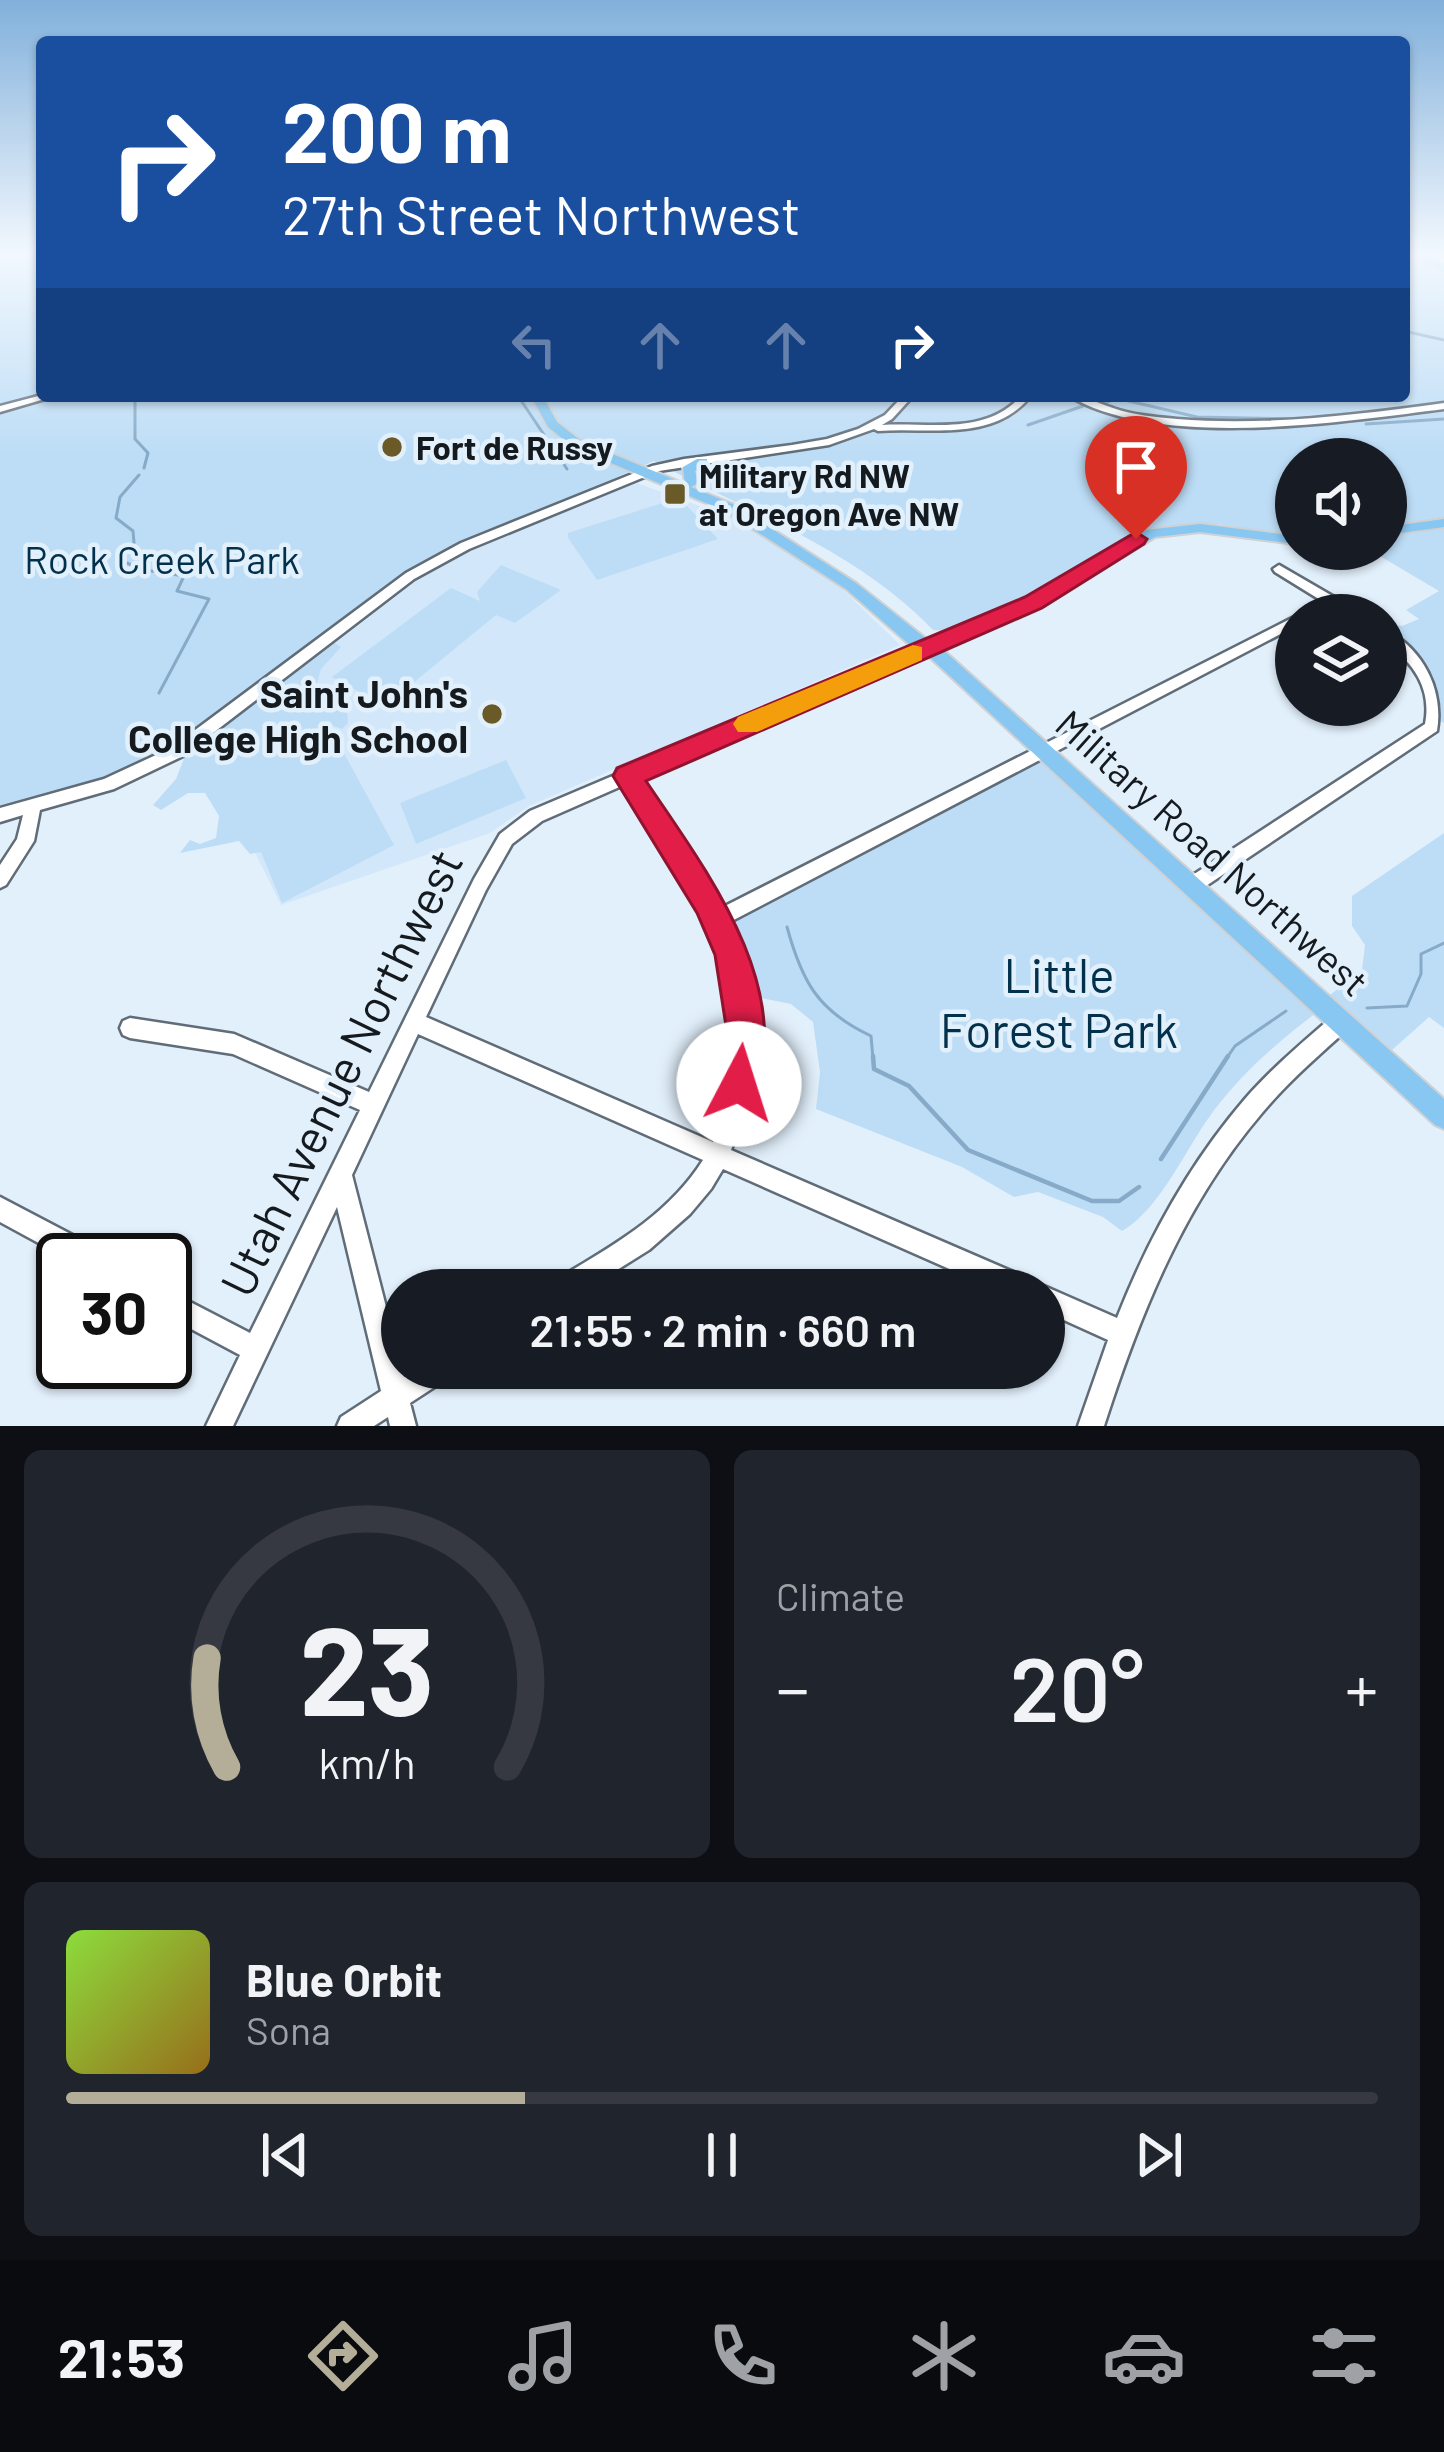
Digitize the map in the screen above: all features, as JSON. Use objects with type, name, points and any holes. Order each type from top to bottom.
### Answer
[{"type":"main road","name":"Military Road Northwest","points":[[540,402],[545,415],[568,438],[692,483],[838,564],[917,628],[929,646]]},
{"type":"main road","name":"Military Road Northwest","points":[[551,402],[572,430],[764,526],[929,646],[1444,1116]]},
{"type":"main road","points":[[692,483],[688,470],[702,462]]},
{"type":"main road","points":[[1407,528],[1444,523]]},
{"type":"main road","points":[[929,646],[1047,596],[1151,532],[1200,528],[1275,537]]},
{"type":"street","points":[[0,409],[36,400]]},
{"type":"street","points":[[860,431],[891,417],[903,402]]},
{"type":"street","points":[[0,815],[108,784],[177,752],[430,564],[648,470],[860,431],[985,424],[1010,413],[1020,402]]},
{"type":"street","points":[[1092,402],[1125,413],[1234,425],[1336,422],[1444,406]]},
{"type":"street","points":[[891,417],[905,425]]},
{"type":"street","points":[[1281,570],[1319,594]]},
{"type":"street","points":[[718,919],[1275,631]]},
{"type":"street","points":[[594,1269],[668,1220],[720,1156],[734,1114],[744,1026],[736,970],[718,919],[627,776],[929,646]]},
{"type":"street","points":[[1191,886],[1425,735],[1435,723],[1438,703],[1421,666],[1407,653]]},
{"type":"street","name":"Utah Avenue Northwest","points":[[219,1426],[497,850],[517,827],[627,776]]},
{"type":"street","points":[[0,880],[17,857],[33,806]]},
{"type":"street","points":[[414,1022],[977,1269]]},
{"type":"street","points":[[1091,1426],[1122,1333],[1162,1242],[1222,1143],[1279,1076],[1341,1022]]},
{"type":"street","points":[[130,1028],[235,1044],[374,1105]]},
{"type":"street","points":[[340,1173],[403,1426]]},
{"type":"street","points":[[0,1209],[44,1233]]},
{"type":"street","points":[[1065,1307],[1122,1333]]},
{"type":"street","points":[[192,1316],[256,1350]]},
{"type":"street","points":[[350,1426],[408,1389]]},
{"type":"shaded area","name":"Saint John's College High School","points":[[637,483],[743,522],[834,581],[900,645],[529,806],[490,833],[281,905],[202,745],[440,563]]},
{"type":"green space","name":"Rock Creek Park","points":[[0,321],[36,321],[36,402],[1410,402],[1410,321],[1444,321],[1444,519],[1407,524],[1407,438],[1275,438],[1275,533],[1219,524],[1147,530],[1043,591],[950,631],[933,630],[903,602],[836,555],[654,461],[456,548],[182,744],[105,781],[0,808]]},
{"type":"green space","points":[[672,500],[687,506],[718,539],[597,580],[568,538],[568,533]]},
{"type":"green space","points":[[1444,525],[1444,723],[1432,716],[1427,680],[1407,659],[1407,624],[1419,619],[1407,609],[1439,591],[1404,570],[1407,530]]},
{"type":"green space","points":[[501,565],[561,590],[515,623],[496,615],[385,706],[332,677],[451,588],[480,601],[477,592]]},
{"type":"green space","points":[[335,643],[341,647],[321,669],[316,687],[347,712],[348,723],[342,729],[328,724],[394,845],[282,903],[261,852],[250,854],[239,841],[180,853],[190,840],[200,844],[216,838],[219,816],[205,793],[188,793],[161,810],[153,805],[176,779],[185,756]]},
{"type":"green space","points":[[506,760],[526,798],[416,844],[400,803]]},
{"type":"green space","name":"Little Forest Park","points":[[1041,762],[1316,1013],[1237,1082],[1161,1193],[1122,1231],[1103,1217],[1038,1192],[1014,1197],[962,1167],[816,1109],[820,1072],[813,1022],[791,1004],[751,996],[733,928],[733,921]]},
{"type":"green space","points":[[1444,833],[1444,1028],[1429,1017],[1392,1050],[1330,995],[1362,970],[1365,945],[1352,926],[1352,896]]},
{"type":"waterway","points":[[1410,332],[1444,340]]},
{"type":"waterway","points":[[135,402],[135,439],[148,453],[144,468]]},
{"type":"waterway","points":[[522,402],[567,469]]},
{"type":"waterway","points":[[1104,404],[1108,402]]},
{"type":"waterway","points":[[1133,402],[1197,417],[1298,419]]},
{"type":"waterway","points":[[1028,425],[1083,406]]},
{"type":"waterway","points":[[1366,424],[1444,419]]},
{"type":"waterway","points":[[139,475],[120,497],[116,518],[133,531],[134,543],[117,559],[139,568]]},
{"type":"waterway","points":[[145,570],[184,576],[177,591],[209,599],[159,693]]},
{"type":"waterway","points":[[787,927],[815,993],[838,1016],[871,1036],[873,1059]]},
{"type":"waterway","points":[[1367,1008],[1407,1006],[1421,974],[1421,954],[1444,943]]},
{"type":"waterway","points":[[1227,1058],[1235,1046],[1286,1011]]},
{"type":"waterway","points":[[873,1056],[874,1069],[909,1086],[968,1150],[1092,1201],[1119,1201],[1139,1187]]},
{"type":"waterway","points":[[1161,1159],[1227,1058]]},
{"type":"slow traffic","points":[[747,724],[913,653]]},
{"type":"place","name":"Fort de Russy","points":[[392,447]]},
{"type":"place","name":"Military Rd NW at Oregon Ave NW","points":[[675,494]]},
{"type":"place","name":"Saint John's College High School","points":[[492,714]]},
{"type":"route","points":[[739,1084],[744,1026],[732,955],[710,904],[627,776],[1034,602],[1136,539]]}]
